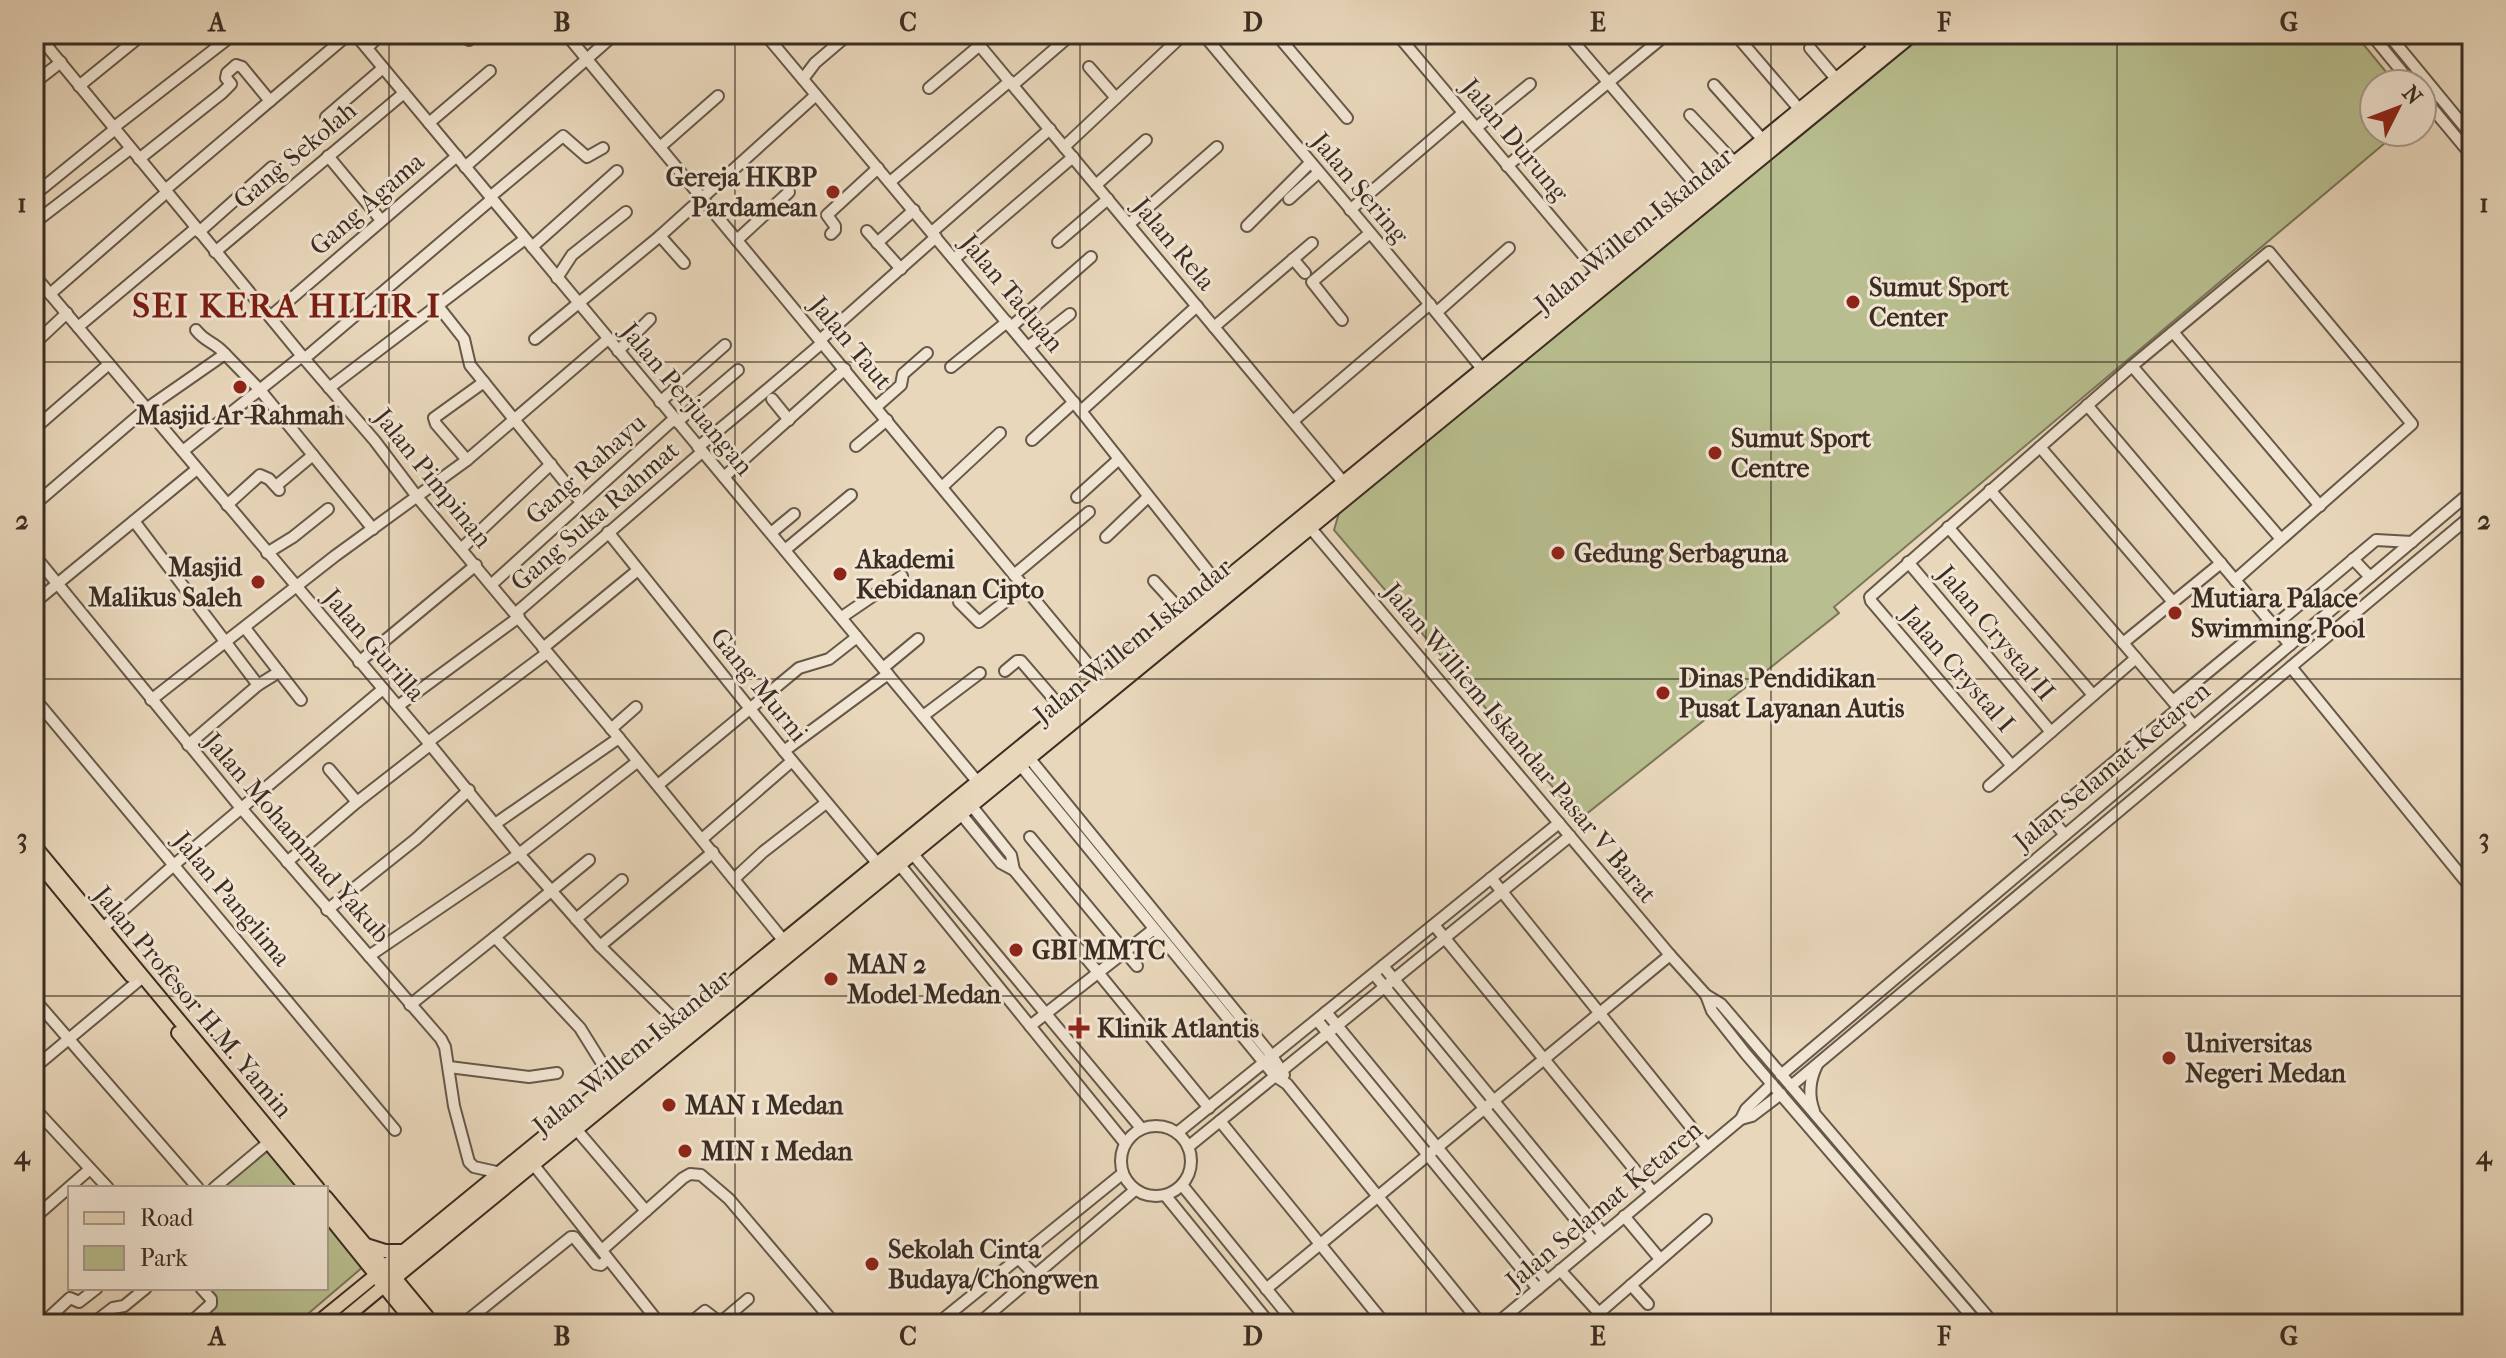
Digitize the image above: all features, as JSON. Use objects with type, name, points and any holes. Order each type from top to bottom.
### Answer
[{"type":"highway","name":"Jalan Willem Iskandar","points":[[789,946],[878,864],[982,787],[1579,299],[1912,34]]},
{"type":"highway","name":"Jalan Willem Iskandar","points":[[1020,756],[1102,681],[1219,585],[1306,523],[1344,483],[1483,370],[1579,299],[1599,274],[1890,35]]},
{"type":"highway","name":"Jalan Willem Iskandar","points":[[410,1256],[576,1129],[685,1030],[966,809],[982,787]]},
{"type":"highway","name":"Jalan Willem Iskandar","points":[[385,1277],[501,1173],[613,1081],[685,1030]]},
{"type":"highway","points":[[410,1256],[410,1298]]},
{"type":"highway","points":[[385,1277],[410,1298],[432,1324]]},
{"type":"highway","points":[[385,1277],[416,1324]]},
{"type":"main road","name":"Jalan Profesor H.M. Yamin","points":[[34,845],[103,928],[140,980],[304,1186]]},
{"type":"main road","name":"Jalan Profesor H.M. Yamin","points":[[34,858],[316,1186]]},
{"type":"main road","points":[[328,1199],[366,1245],[385,1277]]},
{"type":"main road","points":[[328,1215],[385,1277]]},
{"type":"main road","points":[[366,1245],[410,1256]]},
{"type":"main road","points":[[316,1324],[385,1277]]},
{"type":"main road","points":[[338,1324],[385,1277]]},
{"type":"street","name":"Jalan Pimpinan","points":[[37,34],[375,441],[415,500],[462,548],[789,946]]},
{"type":"street","points":[[46,45],[58,34]]},
{"type":"street","points":[[79,86],[143,34]]},
{"type":"street","points":[[34,195],[234,34]]},
{"type":"street","points":[[50,294],[349,34]]},
{"type":"street","name":"Jalan Perjuangan","points":[[355,34],[982,787]]},
{"type":"street","points":[[367,48],[381,34]]},
{"type":"street","name":"Jalan Taut","points":[[566,34],[1102,681]]},
{"type":"street","points":[[465,167],[615,34]]},
{"type":"street","name":"Jalan Taduan","points":[[765,34],[1078,407],[1219,585]]},
{"type":"street","points":[[774,44],[785,34]]},
{"type":"street","points":[[803,79],[815,63],[849,34]]},
{"type":"street","name":"Jalan Rela","points":[[970,34],[1344,483]]},
{"type":"street","points":[[890,182],[1072,34]]},
{"type":"street","points":[[1064,147],[1184,34]]},
{"type":"street","name":"Jalan Sering","points":[[1203,34],[1483,370]]},
{"type":"street","points":[[1276,34],[1347,118]]},
{"type":"street","name":"Jalan Durung","points":[[1397,34],[1599,274]]},
{"type":"street","points":[[1567,34],[1701,191]]},
{"type":"street","points":[[1507,166],[1667,34]]},
{"type":"street","points":[[1735,34],[1800,110]]},
{"type":"street","points":[[1862,34],[1875,49]]},
{"type":"street","points":[[2371,34],[2399,68]]},
{"type":"street","points":[[2388,34],[2472,136]]},
{"type":"street","points":[[929,88],[980,45]]},
{"type":"street","points":[[1810,48],[1837,80]]},
{"type":"street","points":[[34,83],[61,62]]},
{"type":"street","points":[[139,159],[222,93],[230,85],[227,73],[236,65],[242,67],[270,101]]},
{"type":"street","points":[[1089,67],[1116,98]]},
{"type":"street","points":[[326,117],[383,68]]},
{"type":"street","points":[[429,123],[490,71]]},
{"type":"street","points":[[1476,128],[1530,84]]},
{"type":"street","points":[[1714,85],[1763,140]]},
{"type":"street","name":"Gang Sekolah","points":[[215,252],[404,93]]},
{"type":"street","points":[[535,339],[704,198],[816,95]]},
{"type":"street","points":[[660,147],[718,96]]},
{"type":"street","points":[[1350,210],[1463,113]]},
{"type":"street","points":[[1690,115],[1735,163]]},
{"type":"street","points":[[2438,115],[2472,156]]},
{"type":"street","name":"Gang Suka Rahmat","points":[[398,706],[518,615],[901,269],[1050,129]]},
{"type":"street","points":[[183,451],[303,358],[563,136],[587,157],[603,148]]},
{"type":"street","points":[[1096,185],[1146,140]]},
{"type":"street","points":[[1129,224],[1217,147]]},
{"type":"street","points":[[34,223],[130,149]]},
{"type":"street","points":[[328,156],[381,220]]},
{"type":"street","name":"Gang Agama","points":[[271,316],[457,156]]},
{"type":"street","points":[[954,259],[1073,157]]},
{"type":"street","points":[[1247,226],[1310,163]]},
{"type":"street","points":[[78,327],[272,167]]},
{"type":"street","points":[[831,234],[836,228],[828,214],[878,168]]},
{"type":"street","points":[[329,388],[528,243],[617,171]]},
{"type":"street","points":[[1289,199],[1318,173]]},
{"type":"street","points":[[737,240],[789,192]]},
{"type":"street","points":[[1058,242],[1108,199]]},
{"type":"street","points":[[877,243],[914,210]]},
{"type":"street","points":[[557,278],[572,255],[626,212]]},
{"type":"street","points":[[867,231],[901,269]]},
{"type":"street","points":[[1342,320],[1312,282],[1370,233]]},
{"type":"street","points":[[660,236],[684,263]]},
{"type":"street","points":[[1214,327],[1312,243]]},
{"type":"street","points":[[1293,421],[1509,248]]},
{"type":"street","points":[[1908,562],[2268,252],[2412,425],[2235,580]]},
{"type":"street","points":[[951,367],[1091,257]]},
{"type":"street","points":[[1293,259],[1305,273]]},
{"type":"street","name":"Jalan Gurilla","points":[[34,275],[469,790],[519,854],[600,946],[685,1030]]},
{"type":"street","points":[[438,306],[464,339],[470,365],[581,502]]},
{"type":"street","points":[[1032,440],[1078,407],[1197,306]]},
{"type":"street","points":[[34,344],[67,313]]},
{"type":"street","points":[[1028,347],[1070,314]]},
{"type":"street","points":[[618,351],[650,319]]},
{"type":"street","points":[[196,330],[204,339],[215,342],[260,390],[373,529]]},
{"type":"street","points":[[2173,332],[2320,506]]},
{"type":"street","points":[[151,700],[467,460],[608,339]]},
{"type":"street","points":[[660,402],[725,345]]},
{"type":"street","points":[[876,407],[901,385],[903,374],[927,353]]},
{"type":"street","points":[[34,505],[146,409],[225,354]]},
{"type":"street","points":[[34,429],[109,364]]},
{"type":"street","points":[[2132,366],[2281,539]]},
{"type":"street","points":[[724,477],[845,369]]},
{"type":"street","name":"Gang Rahayu","points":[[492,584],[581,502],[738,370]]},
{"type":"street","points":[[467,460],[434,418],[484,382]]},
{"type":"street","points":[[772,399],[789,420]]},
{"type":"street","points":[[2087,405],[2290,645]]},
{"type":"street","points":[[856,446],[887,420]]},
{"type":"street","points":[[942,487],[1000,433]]},
{"type":"street","points":[[2040,447],[2173,602]]},
{"type":"street","points":[[227,505],[260,475],[277,488],[313,455]]},
{"type":"street","points":[[1077,497],[1119,459]]},
{"type":"street","points":[[462,548],[551,464]]},
{"type":"street","points":[[34,603],[197,469]]},
{"type":"street","points":[[1990,490],[2194,726]]},
{"type":"street","name":"Jalan Selamat Ketaren","points":[[1781,1075],[2472,491]]},
{"type":"street","points":[[785,550],[851,495]]},
{"type":"street","points":[[1106,537],[1148,497]]},
{"type":"street","points":[[267,553],[328,509]]},
{"type":"street","points":[[1014,575],[1089,512]]},
{"type":"street","points":[[771,533],[794,514]]},
{"type":"street","points":[[2445,514],[2457,528]]},
{"type":"street","name":"Jalan Selamat Ketaren","points":[[1791,1086],[2472,515]]},
{"type":"street","points":[[134,521],[258,685]]},
{"type":"street","name":"Jalan Williem Iskandar Pasar V Barat","points":[[1306,523],[1670,955],[1706,995],[1721,1004],[1994,1324]]},
{"type":"street","points":[[1948,527],[2093,695]]},
{"type":"street","name":"Gang Murni","points":[[608,532],[878,864]]},
{"type":"street","points":[[2036,827],[2176,704],[2376,540],[2412,542]]},
{"type":"street","name":"Jalan Mohammad Yakub","points":[[34,555],[188,745],[443,1043],[454,1106],[469,1162],[474,1167],[501,1173]]},
{"type":"street","points":[[2353,559],[2370,577]]},
{"type":"street","name":"Jalan Crystal I","points":[[1908,562],[1870,595],[1871,601],[2012,766]]},
{"type":"street","name":"Jalan Crystal II","points":[[1908,562],[2051,732]]},
{"type":"street","points":[[2123,643],[2221,563]]},
{"type":"street","points":[[359,662],[476,565]]},
{"type":"street","points":[[287,862],[545,651],[638,570]]},
{"type":"street","points":[[842,617],[902,576]]},
{"type":"street","points":[[1154,581],[1184,614]]},
{"type":"street","points":[[959,602],[977,621],[981,621],[1024,587]]},
{"type":"street","points":[[245,628],[301,700]]},
{"type":"street","points":[[658,785],[802,667],[829,659],[857,637]]},
{"type":"street","points":[[784,751],[886,671],[918,639]]},
{"type":"street","points":[[1989,786],[2136,658]]},
{"type":"street","points":[[1005,671],[1021,661],[1065,712]]},
{"type":"street","points":[[2291,667],[2472,889]]},
{"type":"street","points":[[188,745],[258,685],[279,672]]},
{"type":"street","points":[[923,716],[980,673]]},
{"type":"street","points":[[103,928],[383,689]]},
{"type":"street","name":"Jalan Panglima","points":[[34,698],[395,1130]]},
{"type":"street","points":[[611,729],[636,707]]},
{"type":"street","points":[[495,824],[619,738]]},
{"type":"street","points":[[1020,756],[1481,1324]]},
{"type":"street","points":[[702,839],[792,761]]},
{"type":"street","points":[[369,956],[519,854],[637,762]]},
{"type":"street","points":[[329,769],[357,802]]},
{"type":"street","points":[[327,910],[416,839],[469,790]]},
{"type":"street","points":[[734,879],[826,803]]},
{"type":"street","points":[[2101,805],[2112,818]]},
{"type":"street","points":[[966,809],[1011,855],[1014,870],[1209,1108]]},
{"type":"street","points":[[1068,815],[1154,929],[1268,1059]]},
{"type":"street","points":[[2049,816],[2065,835]]},
{"type":"street","points":[[1177,1133],[1559,823]]},
{"type":"street","points":[[1188,1147],[1570,836]]},
{"type":"street","points":[[1030,837],[1137,966]]},
{"type":"street","points":[[600,946],[713,852]]},
{"type":"street","points":[[912,853],[1141,1128]]},
{"type":"street","points":[[410,1005],[589,860]]},
{"type":"street","points":[[899,864],[1125,1143]]},
{"type":"street","points":[[1491,878],[1707,1147]]},
{"type":"street","points":[[576,919],[622,880]]},
{"type":"street","points":[[1434,925],[1653,1192]]},
{"type":"street","points":[[1030,1026],[1154,929]]},
{"type":"street","points":[[495,937],[580,1028],[613,1081]]},
{"type":"street","points":[[979,964],[994,952]]},
{"type":"street","points":[[1266,1289],[1670,955]]},
{"type":"street","points":[[1378,970],[1489,1105],[1594,1242]]},
{"type":"street","points":[[1900,975],[1910,986]]},
{"type":"street","points":[[34,1068],[140,980]]},
{"type":"street","name":"Jalan Williem Iskandar Pasar V Barat","points":[[1706,995],[1712,1011],[1772,1084],[1978,1324]]},
{"type":"street","points":[[34,999],[196,1186]]},
{"type":"street","points":[[1326,1012],[1547,1281]]},
{"type":"street","points":[[1317,1020],[1538,1289]]},
{"type":"street","points":[[1352,1064],[1362,1056]]},
{"type":"street","points":[[1814,1113],[1810,1083],[1818,1064]]},
{"type":"street","points":[[449,1067],[529,1077],[557,1073]]},
{"type":"street","points":[[1373,1088],[1383,1080]]},
{"type":"street","name":"Jalan Selamat Ketaren","points":[[1496,1324],[1741,1119],[1746,1109],[1772,1084]]},
{"type":"street","name":"Jalan Selamat Ketaren","points":[[1741,1119],[1752,1116],[1781,1094]]},
{"type":"street","points":[[1389,1108],[1398,1100]]},
{"type":"street","points":[[1489,1105],[1603,1234]]},
{"type":"street","points":[[34,1108],[106,1186]]},
{"type":"street","points":[[1403,1126],[1413,1118]]},
{"type":"street","points":[[1220,1121],[1385,1324]]},
{"type":"street","points":[[1159,1126],[1177,1133],[1188,1147],[1191,1166],[1182,1185],[1165,1195],[1149,1196],[1135,1190],[1122,1174],[1120,1159],[1125,1143],[1141,1128],[1159,1126]]},
{"type":"street","points":[[576,1129],[646,1211]]},
{"type":"street","points":[[216,1186],[269,1142]]},
{"type":"street","points":[[533,1164],[660,1324]]},
{"type":"street","points":[[71,1186],[90,1169]]},
{"type":"street","points":[[463,1324],[571,1237],[596,1264],[601,1265],[605,1255],[646,1211],[683,1178],[697,1174],[705,1177],[729,1199],[835,1324]]},
{"type":"street","points":[[937,1324],[1122,1174]]},
{"type":"street","points":[[1454,1188],[1464,1180]]},
{"type":"street","points":[[1182,1185],[1295,1324]]},
{"type":"street","points":[[34,1218],[68,1188]]},
{"type":"street","points":[[978,1324],[1135,1190]]},
{"type":"street","points":[[1165,1195],[1270,1324]]},
{"type":"street","points":[[1470,1206],[1480,1198]]},
{"type":"street","points":[[1624,1216],[1660,1259]]},
{"type":"street","points":[[1486,1226],[1496,1218]]},
{"type":"street","points":[[1560,1270],[1602,1319],[1631,1285],[1706,1220]]},
{"type":"street","points":[[1505,1249],[1515,1241]]},
{"type":"street","points":[[1924,1260],[1933,1252]]},
{"type":"street","points":[[1017,1257],[1035,1275]]},
{"type":"street","points":[[1631,1285],[1648,1304]]},
{"type":"street","points":[[42,1324],[70,1298],[79,1302],[94,1290]]},
{"type":"street","points":[[92,1324],[109,1310],[124,1306],[144,1290]]},
{"type":"street","points":[[189,1324],[211,1304],[211,1299],[203,1290]]},
{"type":"street","points":[[689,1324],[705,1311],[722,1321],[748,1299]]},
{"type":"green space","name":"Sumut Sport Centre","points":[[1925,34],[2355,34],[2383,68],[2358,68],[2358,148],[2379,148],[1834,607],[1839,613],[1580,819],[1334,530],[1339,513]]},
{"type":"green space","points":[[263,1145],[297,1186],[215,1186]]},
{"type":"green space","points":[[328,1223],[364,1266],[296,1324],[185,1324],[214,1298],[208,1290],[328,1290]]},
{"type":"place","name":"Gereja HKBP Pardamean","points":[[833,192]]},
{"type":"place","name":"Sumut Sport Center","points":[[1853,302]]},
{"type":"place","name":"Masjid Ar-Rahmah","points":[[240,387]]},
{"type":"place","name":"Sumut Sport Centre","points":[[1715,453]]},
{"type":"place","name":"Gedung Serbaguna","points":[[1558,553]]},
{"type":"place","name":"Akademi Kebidanan Cipto","points":[[840,574]]},
{"type":"place","name":"Masjid Malikus Saleh","points":[[258,582]]},
{"type":"place","name":"Mutiara Palace Swimming Pool","points":[[2175,613]]},
{"type":"place","name":"Dinas Pendidikan Pusat Layanan Autis","points":[[1663,693]]},
{"type":"place","name":"GBI MMTC","points":[[1016,950]]},
{"type":"place","name":"MAN 2 Model Medan","points":[[831,979]]},
{"type":"place","name":"Klinik Atlantis","points":[[1079,1028]]},
{"type":"place","name":"Universitas Negeri Medan","points":[[2169,1058]]},
{"type":"place","name":"MAN 1 Medan","points":[[669,1105]]},
{"type":"place","name":"MIN 1 Medan","points":[[685,1151]]},
{"type":"place","name":"Sekolah Cinta Budaya/Chongwen","points":[[872,1264]]},
{"type":"district","name":"SEI KERA HILIR I","points":[[287,306]]}]
